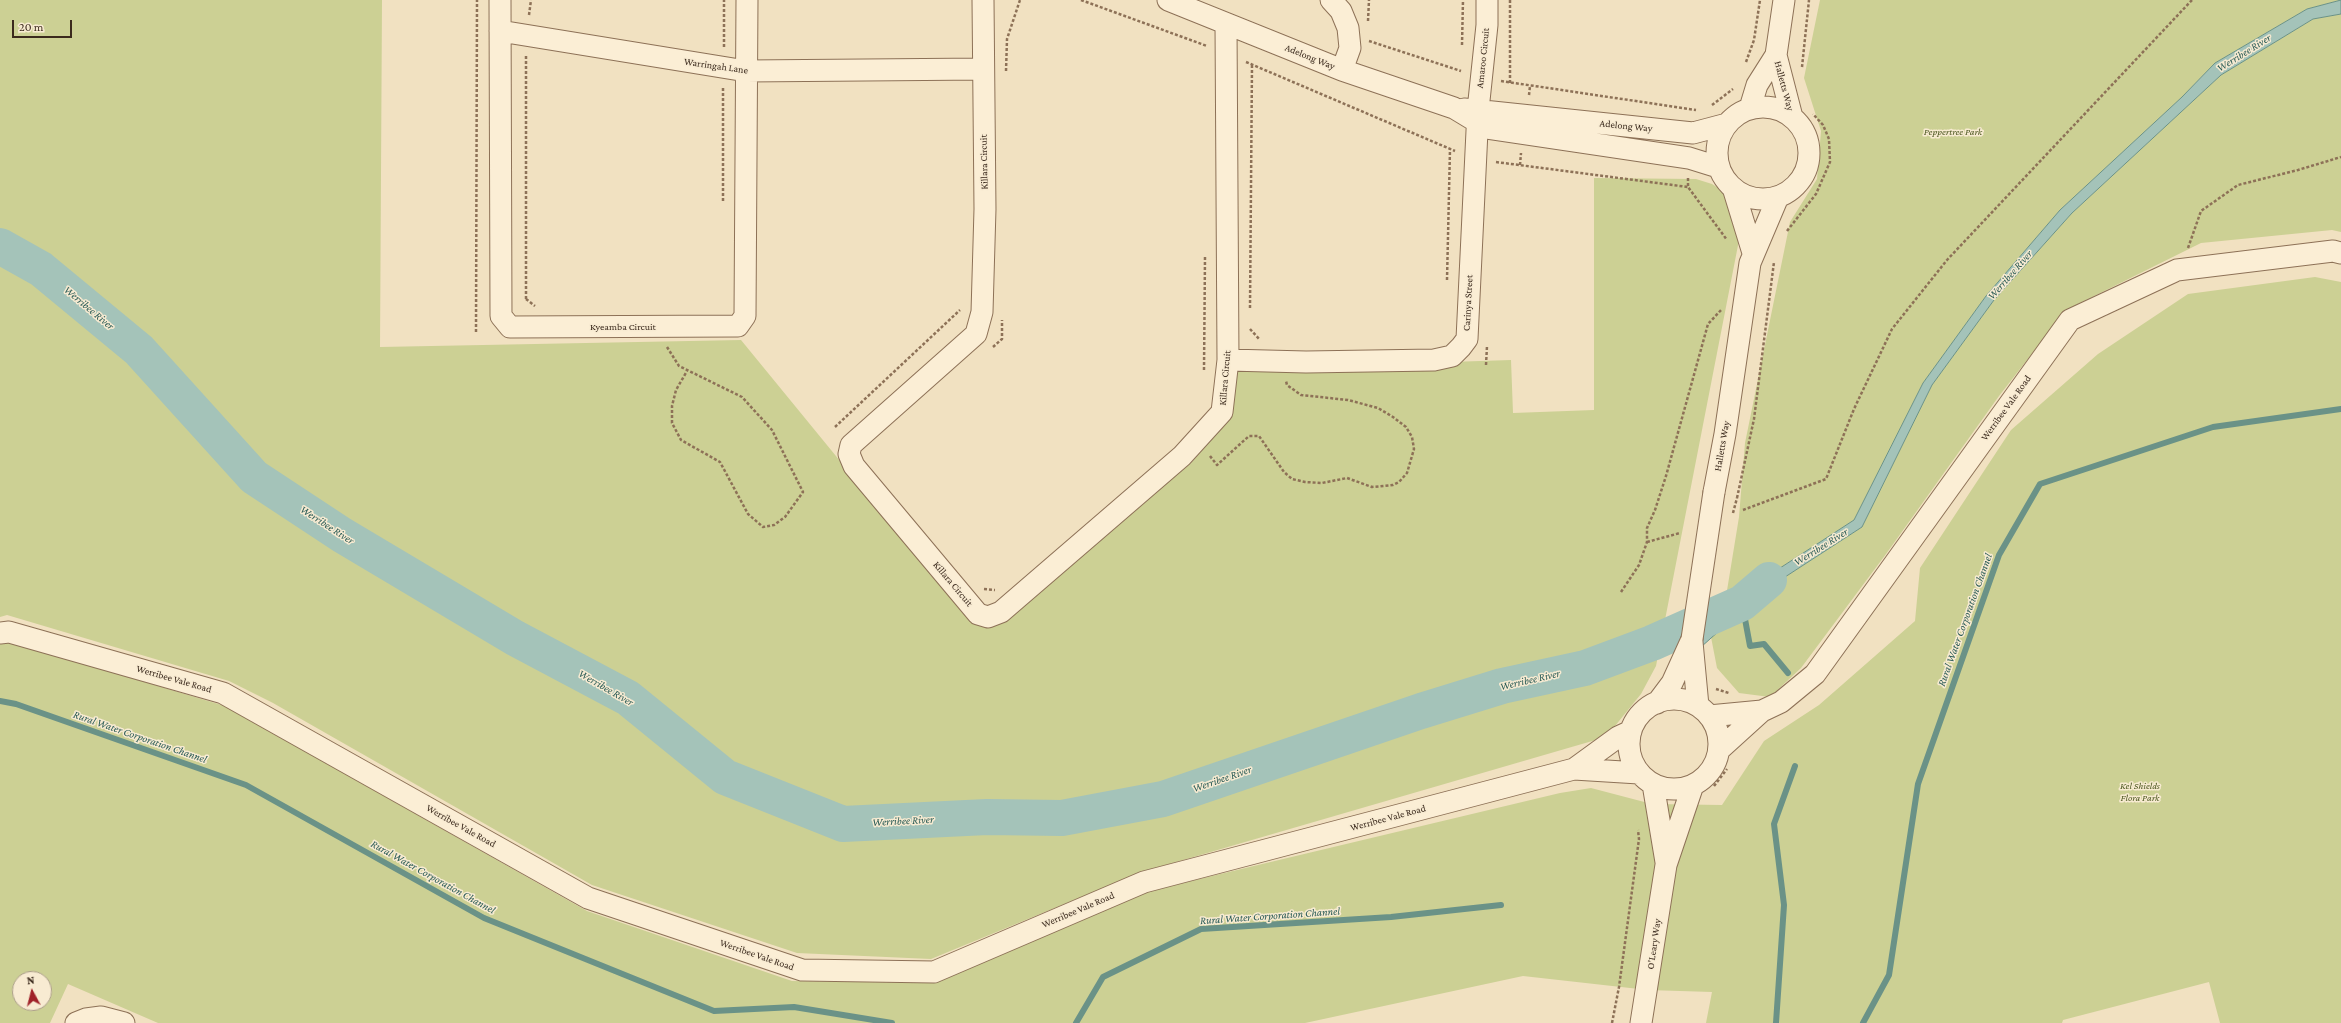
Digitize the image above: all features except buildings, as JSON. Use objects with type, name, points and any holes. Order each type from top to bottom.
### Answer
[{"type":"street","name":"Kyeamba Circuit","points":[[500,0],[501,316],[510,327],[738,326],[745,316],[747,0]]},
{"type":"street","name":"Killara Circuit","points":[[983,0],[985,209],[982,312],[976,334],[851,445],[849,454],[854,466],[978,614],[988,617],[1001,612],[1182,456],[1222,412],[1228,360],[1226,24]]},
{"type":"street","name":"Adelong Way","points":[[1168,0],[1342,70],[1478,116],[1726,124]]},
{"type":"street","points":[[1331,0],[1341,11],[1348,28],[1350,48],[1342,70]]},
{"type":"street","name":"Amaroo Circuit","points":[[1478,116],[1487,0]]},
{"type":"street","name":"Halletts Way","points":[[1750,108],[1757,85],[1776,55],[1784,0]]},
{"type":"street","name":"Warringah Lane","points":[[500,31],[746,71],[983,69]]},
{"type":"street","name":"Halletts Way","points":[[1776,55],[1802,114]]},
{"type":"street","points":[[1734,191],[1748,198],[1763,200],[1778,197],[1791,191],[1801,181],[1807,168],[1810,154],[1802,114],[1765,107],[1750,108],[1741,112],[1726,124],[1719,137],[1716,152],[1718,167],[1722,176],[1734,191],[1753,253]]},
{"type":"street","name":"Adelong Way","points":[[1478,116],[1487,128],[1689,158],[1718,167]]},
{"type":"street","name":"Carinya Street","points":[[1228,360],[1434,360],[1452,356],[1467,339],[1478,116]]},
{"type":"street","points":[[1753,253],[1778,197]]},
{"type":"street","name":"Werribee Vale Road","points":[[1719,750],[1762,711],[1781,702],[1815,674],[2070,320],[2177,270],[2333,251],[2341,253]]},
{"type":"street","name":"Halletts Way","points":[[1658,703],[1672,683],[1692,639],[1714,492],[1753,253]]},
{"type":"street","name":"Werribee Vale Road","points":[[0,633],[9,632],[224,693],[588,898],[802,970],[934,972],[1144,882],[1574,769],[1613,769],[1646,778]]},
{"type":"street","name":"Halletts Way","points":[[1692,639],[1704,711]]},
{"type":"street","points":[[1678,700],[1704,711],[1719,738],[1719,750],[1711,771],[1693,785],[1680,789],[1666,789],[1646,778],[1632,760],[1629,746],[1631,731],[1637,719],[1646,709],[1658,703],[1678,700]]},
{"type":"street","name":"Werribee Vale Road","points":[[1704,711],[1762,711]]},
{"type":"street","name":"Werribee Vale Road","points":[[1574,769],[1618,738],[1631,731]]},
{"type":"street","name":"O'Leary Way","points":[[1646,778],[1666,865]]},
{"type":"street","name":"O'Leary Way","points":[[1641,1023],[1666,865],[1693,785]]},
{"type":"street","points":[[76,1023],[86,1018],[101,1017],[124,1023]]},
{"type":"path","points":[[476,0],[476,332]]},
{"type":"path","points":[[723,206],[724,0]]},
{"type":"path","points":[[1006,78],[1007,39],[1020,0]]},
{"type":"path","points":[[1081,0],[1227,54],[1475,160],[1688,188],[1730,246]]},
{"type":"path","points":[[1368,27],[1369,0]]},
{"type":"path","points":[[1462,48],[1463,0]]},
{"type":"path","points":[[1510,0],[1510,83]]},
{"type":"path","points":[[1744,66],[1754,40],[1760,0]]},
{"type":"path","points":[[1802,69],[1809,0]]},
{"type":"path","points":[[1743,510],[1826,479],[1854,409],[1892,329],[1947,260],[2192,0]]},
{"type":"path","points":[[1368,34],[1368,40],[1481,78],[1704,111]]},
{"type":"path","points":[[1206,46],[1206,53]]},
{"type":"path","points":[[1462,64],[1462,72]]},
{"type":"path","points":[[1250,316],[1252,65]]},
{"type":"path","points":[[1710,107],[1737,87]]},
{"type":"path","points":[[1782,237],[1816,194],[1830,162],[1829,140],[1823,125],[1802,114]]},
{"type":"path","points":[[1447,285],[1450,149]]},
{"type":"path","points":[[1204,377],[1205,252]]},
{"type":"path","points":[[1737,498],[1754,419],[1775,257]]},
{"type":"path","points":[[526,299],[535,306],[543,306]]},
{"type":"path","points":[[835,427],[966,305]]},
{"type":"path","points":[[1621,592],[1639,565],[1647,542],[1647,528],[1655,510],[1666,476],[1708,324],[1724,307],[1723,315]]},
{"type":"path","points":[[990,350],[1002,340],[1002,316]]},
{"type":"path","points":[[1250,324],[1250,330],[1260,340],[1268,340]]},
{"type":"path","points":[[665,326],[668,350],[679,366],[742,397],[772,430],[803,492],[785,517],[774,525],[763,527],[748,514],[720,462],[681,440],[672,424],[672,406],[676,390],[687,371]]},
{"type":"path","points":[[1196,440],[1217,465],[1248,436],[1259,436],[1273,458],[1292,479],[1305,482],[1322,483],[1347,478],[1372,487],[1393,485],[1399,482],[1407,473],[1414,449],[1412,437],[1406,427],[1378,408],[1348,400],[1301,395],[1286,385],[1285,361]]},
{"type":"path","points":[[1647,542],[1680,533]]},
{"type":"path","points":[[982,589],[999,590]]},
{"type":"path","points":[[1612,1023],[1619,987],[1639,839],[1638,826]]},
{"type":"green space","points":[[0,0],[382,0],[380,347],[741,340],[971,621],[1000,622],[1191,463],[1232,415],[1236,369],[1511,360],[1513,413],[1594,410],[1594,178],[1696,179],[1712,184],[1732,197],[1740,235],[1656,666],[1641,694],[1606,737],[1142,872],[931,959],[797,953],[592,885],[273,703],[229,681],[7,615],[0,617]]},
{"type":"green space","name":"Peppertree Park","points":[[1820,0],[2341,0],[2307,9],[2215,63],[2182,97],[2060,210],[1986,296],[1923,383],[1854,520],[1760,581],[1723,615],[1739,517],[1745,443],[1790,222],[1817,179],[1821,131],[1804,78]]},
{"type":"green space","points":[[2341,14],[2341,232],[2332,230],[2201,243],[2066,310],[1999,396],[1886,554],[1801,668],[1770,697],[1739,693],[1717,668],[1711,637],[1765,590],[1862,527],[1932,385],[1994,300],[2072,213],[2221,75],[2313,19]]},
{"type":"green space","name":"Kel Shields Flora Park","points":[[2315,277],[2341,282],[2341,1023],[2220,1023],[2209,982],[2063,1020],[2062,1023],[1706,1023],[1712,992],[1648,990],[1523,976],[1305,1023],[158,1023],[68,984],[50,1023],[0,1023],[0,642],[7,641],[225,706],[587,911],[792,981],[932,983],[1149,891],[1560,793],[1591,788],[1652,804],[1722,805],[1764,741],[1819,705],[1915,621],[1920,568],[2011,430],[2098,354],[2188,294]]},
{"type":"water","points":[[2341,0],[2341,14],[2313,19],[2221,75],[2072,213],[1994,300],[1932,385],[1862,527],[1765,590],[1701,647],[1696,639],[1760,581],[1854,520],[1923,383],[1986,296],[2060,210],[2182,97],[2215,63],[2307,9]]},
{"type":"waterway","name":"Werribee River","points":[[0,246],[41,269],[139,350],[254,477],[342,535],[515,638],[628,698],[725,777],[843,824],[987,817],[1062,818],[1163,799],[1421,711],[1502,686],[1585,668],[1652,643],[1742,603],[1769,580]]},
{"type":"waterway","name":"Rural Water Corporation Channel","points":[[1863,1023],[1889,975],[1918,784],[1999,555],[2040,484],[2213,427],[2341,409]]},
{"type":"waterway","points":[[1742,603],[1750,646],[1764,644],[1788,673]]},
{"type":"waterway","name":"Rural Water Corporation Channel","points":[[0,701],[16,704],[246,785],[484,918],[714,1011],[794,1007],[892,1023]]},
{"type":"waterway","points":[[1776,1023],[1784,905],[1774,824],[1795,766]]},
{"type":"waterway","name":"Rural Water Corporation Channel","points":[[1076,1023],[1103,977],[1201,929],[1391,917],[1501,905]]}]
